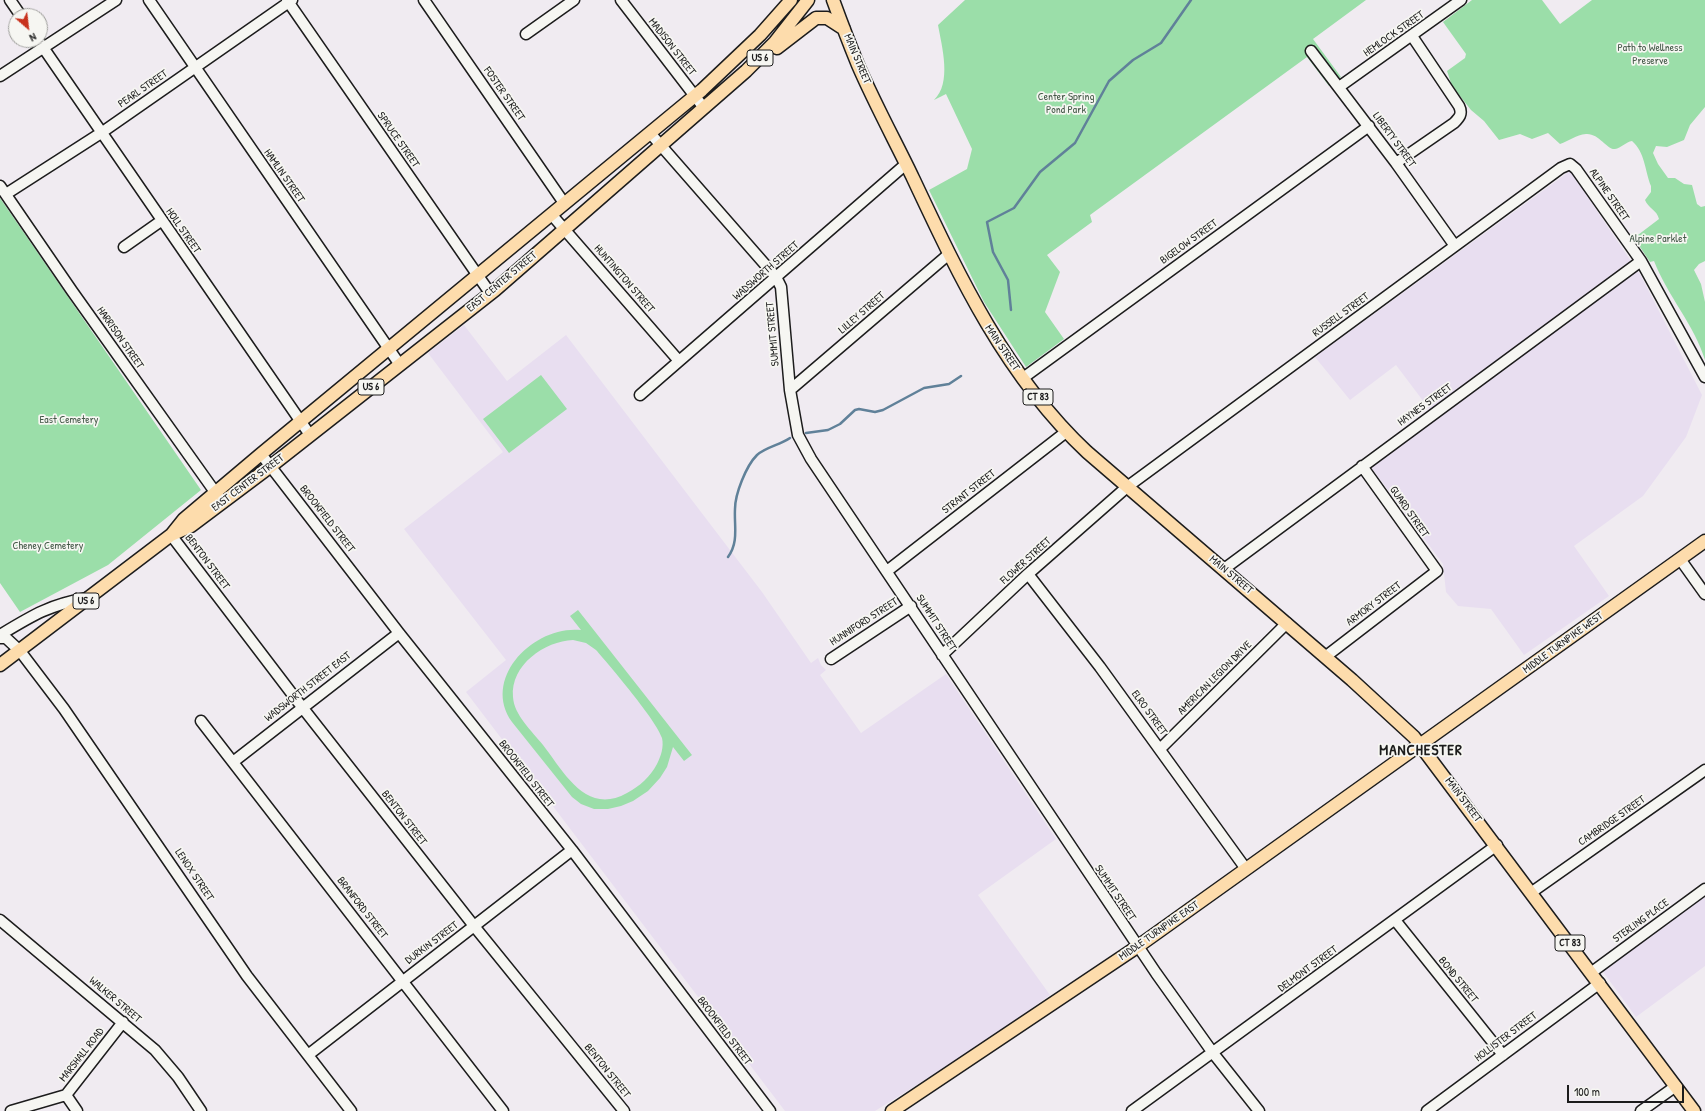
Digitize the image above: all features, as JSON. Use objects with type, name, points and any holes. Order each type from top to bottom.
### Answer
[{"type":"main road","name":"EAST CENTER STREET","points":[[0,665],[91,598],[172,535],[191,526],[261,454],[695,96],[748,46],[791,0]]},
{"type":"main road","name":"EAST CENTER STREET","points":[[219,497],[270,466],[490,293],[661,146],[760,58],[785,30],[808,0]]},
{"type":"main road","name":"MAIN STREET","points":[[833,0],[859,68],[949,254],[987,327],[1023,378],[1066,432],[1127,487],[1393,716],[1421,745],[1592,972],[1694,1111]]},
{"type":"main road","points":[[748,46],[760,58],[776,49],[816,18],[826,18],[844,29]]},
{"type":"main road","name":"MIDDLE TURNPIKE WEST","points":[[1421,745],[1705,541]]},
{"type":"main road","name":"MIDDLE TURNPIKE EAST","points":[[892,1111],[1137,947],[1421,745]]},
{"type":"street","points":[[48,39],[116,0]]},
{"type":"street","name":"HAMLIN STREET","points":[[149,0],[400,365]]},
{"type":"street","name":"FOSTER STREET","points":[[424,0],[564,203]]},
{"type":"street","points":[[526,34],[574,0]]},
{"type":"street","name":"MADISON STREET","points":[[621,0],[704,108]]},
{"type":"street","name":"HEMLOCK STREET","points":[[1339,88],[1461,0]]},
{"type":"street","name":"PEARL STREET","points":[[3,190],[101,134],[289,1]]},
{"type":"street","name":"SPRUCE STREET","points":[[289,1],[490,293]]},
{"type":"street","points":[[1396,163],[1454,123],[1460,118],[1461,114],[1459,106],[1412,36]]},
{"type":"street","points":[[0,76],[35,48]]},
{"type":"street","name":"HOLL STREET","points":[[43,48],[310,435]]},
{"type":"street","name":"LIBERTY STREET","points":[[1311,51],[1369,126],[1455,246]]},
{"type":"street","name":"BIGELOW STREET","points":[[1023,378],[1369,126]]},
{"type":"street","name":"SUMMIT STREET","points":[[650,133],[776,278],[781,287],[790,390],[799,437],[811,459],[911,606],[942,655],[1137,947],[1213,1054],[1259,1111]]},
{"type":"street","name":"WADSWORTH STREET","points":[[640,395],[906,164]]},
{"type":"street","name":"RUSSELL STREET","points":[[1127,487],[1561,168],[1570,164]]},
{"type":"street","name":"ALPINE STREET","points":[[1570,164],[1576,169],[1641,261],[1705,377]]},
{"type":"street","name":"HARRISON STREET","points":[[3,190],[72,291],[219,497]]},
{"type":"street","name":"HUNTINGTON STREET","points":[[551,214],[679,361]]},
{"type":"street","points":[[124,247],[161,221]]},
{"type":"street","name":"LILLEY STREET","points":[[790,390],[949,254]]},
{"type":"street","name":"HAYNES STREET","points":[[1224,569],[1641,261]]},
{"type":"street","name":"STRANT STREET","points":[[887,571],[1066,432]]},
{"type":"street","name":"BROOKFIELD STREET","points":[[261,454],[399,633],[572,850],[770,1111]]},
{"type":"street","name":"GUARD STREET","points":[[1362,466],[1437,571]]},
{"type":"street","name":"FLOWER STREET","points":[[942,655],[1028,574],[1127,487]]},
{"type":"street","name":"BENTON STREET","points":[[172,535],[302,707],[474,926],[624,1111]]},
{"type":"street","points":[[1680,559],[1705,594]]},
{"type":"street","name":"ARMORY STREET","points":[[1325,657],[1437,571]]},
{"type":"street","name":"ELRO STREET","points":[[1028,574],[1100,667],[1246,869]]},
{"type":"street","points":[[0,635],[39,611],[51,606],[62,602],[91,598]]},
{"type":"street","name":"HUNNIFORD STREET","points":[[830,659],[911,606]]},
{"type":"street","name":"AMERICAN LEGION DRIVE","points":[[1160,749],[1287,624]]},
{"type":"street","name":"WADSWORTH STREET EAST","points":[[233,762],[399,633]]},
{"type":"street","name":"LENOX STREET","points":[[0,638],[6,638],[20,651],[64,710],[247,976],[351,1111]]},
{"type":"street","name":"BRANFORD STREET","points":[[201,721],[503,1111]]},
{"type":"street","name":"CAMBRIDGE STREET","points":[[1532,892],[1705,770]]},
{"type":"street","name":"DELMONT STREET","points":[[1132,1111],[1213,1054],[1497,845]]},
{"type":"street","name":"DURKIN STREET","points":[[308,1055],[572,850]]},
{"type":"street","name":"STERLING PLACE","points":[[1592,972],[1705,889]]},
{"type":"street","name":"WALKER STREET","points":[[0,920],[156,1050],[178,1077],[201,1111]]},
{"type":"street","name":"BOND STREET","points":[[1395,920],[1503,1055]]},
{"type":"street","name":"HOLLISTER STREET","points":[[1427,1111],[1600,983]]},
{"type":"street","name":"MARSHALL ROAD","points":[[11,1111],[66,1095],[123,1022]]},
{"type":"street","points":[[1641,1111],[1676,1086]]},
{"type":"street","points":[[66,1095],[77,1111]]},
{"type":"shaded area","points":[[1570,171],[1641,276],[1702,395],[1686,437],[1643,496],[1574,546],[1609,596],[1524,655],[1491,609],[1458,606],[1446,592],[1443,564],[1371,467],[1436,418],[1396,365],[1350,400],[1315,357]]},
{"type":"shaded area","points":[[464,325],[507,381],[566,335],[762,592],[811,663],[818,658],[821,665],[826,670],[820,675],[861,733],[946,674],[1056,839],[978,895],[1050,995],[978,1047],[875,1111],[785,1111],[466,692],[506,660],[404,529],[503,452],[428,353]]},
{"type":"shaded area","points":[[1705,894],[1705,966],[1636,1017],[1601,969]]},
{"type":"green space","name":"Center Spring Pond Park","points":[[965,0],[1366,0],[1313,39],[1341,77],[1329,86],[1307,57],[1090,215],[1092,222],[1047,255],[1060,272],[1045,312],[1064,339],[1026,367],[984,302],[929,190],[967,169],[972,149],[946,94],[934,100],[940,93],[944,75],[943,54],[938,25]]},
{"type":"green space","name":"Path to Wellness Preserve","points":[[1472,0],[1542,0],[1560,24],[1592,0],[1705,0],[1705,107],[1690,125],[1684,140],[1667,147],[1656,146],[1653,153],[1658,164],[1668,178],[1675,178],[1684,184],[1692,185],[1697,204],[1701,207],[1705,206],[1705,261],[1699,264],[1694,270],[1701,284],[1705,302],[1705,360],[1695,335],[1666,286],[1654,261],[1650,262],[1634,238],[1659,219],[1645,200],[1651,192],[1651,186],[1642,156],[1636,145],[1632,141],[1612,149],[1591,134],[1579,136],[1560,144],[1548,133],[1532,139],[1520,134],[1499,140],[1484,121],[1471,110],[1452,86],[1447,71],[1465,58],[1466,54],[1443,22]]},
{"type":"green space","name":"East Cemetery","points":[[0,198],[201,490],[108,565],[20,612],[0,583]]},
{"type":"green space","points":[[541,375],[567,409],[509,453],[483,419]]},
{"type":"green space","points":[[578,610],[692,755],[684,761],[673,747],[667,767],[660,778],[648,791],[633,801],[621,806],[608,809],[594,809],[581,804],[572,797],[512,722],[504,705],[503,688],[508,672],[517,658],[530,645],[546,636],[563,631],[581,630],[570,616]],"holes":[[[573,640],[586,643],[596,650],[612,668],[652,719],[662,738],[663,745],[661,755],[651,773],[636,787],[627,793],[612,799],[600,799],[588,795],[578,788],[568,778],[524,722],[514,704],[514,685],[517,675],[523,665],[531,657],[541,650],[562,641]]]},
{"type":"waterway","points":[[1011,310],[1008,280],[993,252],[987,222],[1014,208],[1040,172],[1075,143],[1109,81],[1133,60],[1161,43],[1191,0]]},
{"type":"waterway","points":[[806,433],[828,430],[840,424],[855,410],[859,409],[875,412],[883,410],[924,388],[949,384],[961,376]]},
{"type":"waterway","points":[[728,557],[734,546],[735,540],[735,503],[745,473],[757,455],[790,438]]},
{"type":"district","name":"MANCHESTER","points":[[1421,751]]},
{"type":"park label","name":"Alpine Parklet","points":[[1658,239]]},
{"type":"park label","name":"Cheney Cemetery","points":[[48,546]]}]
